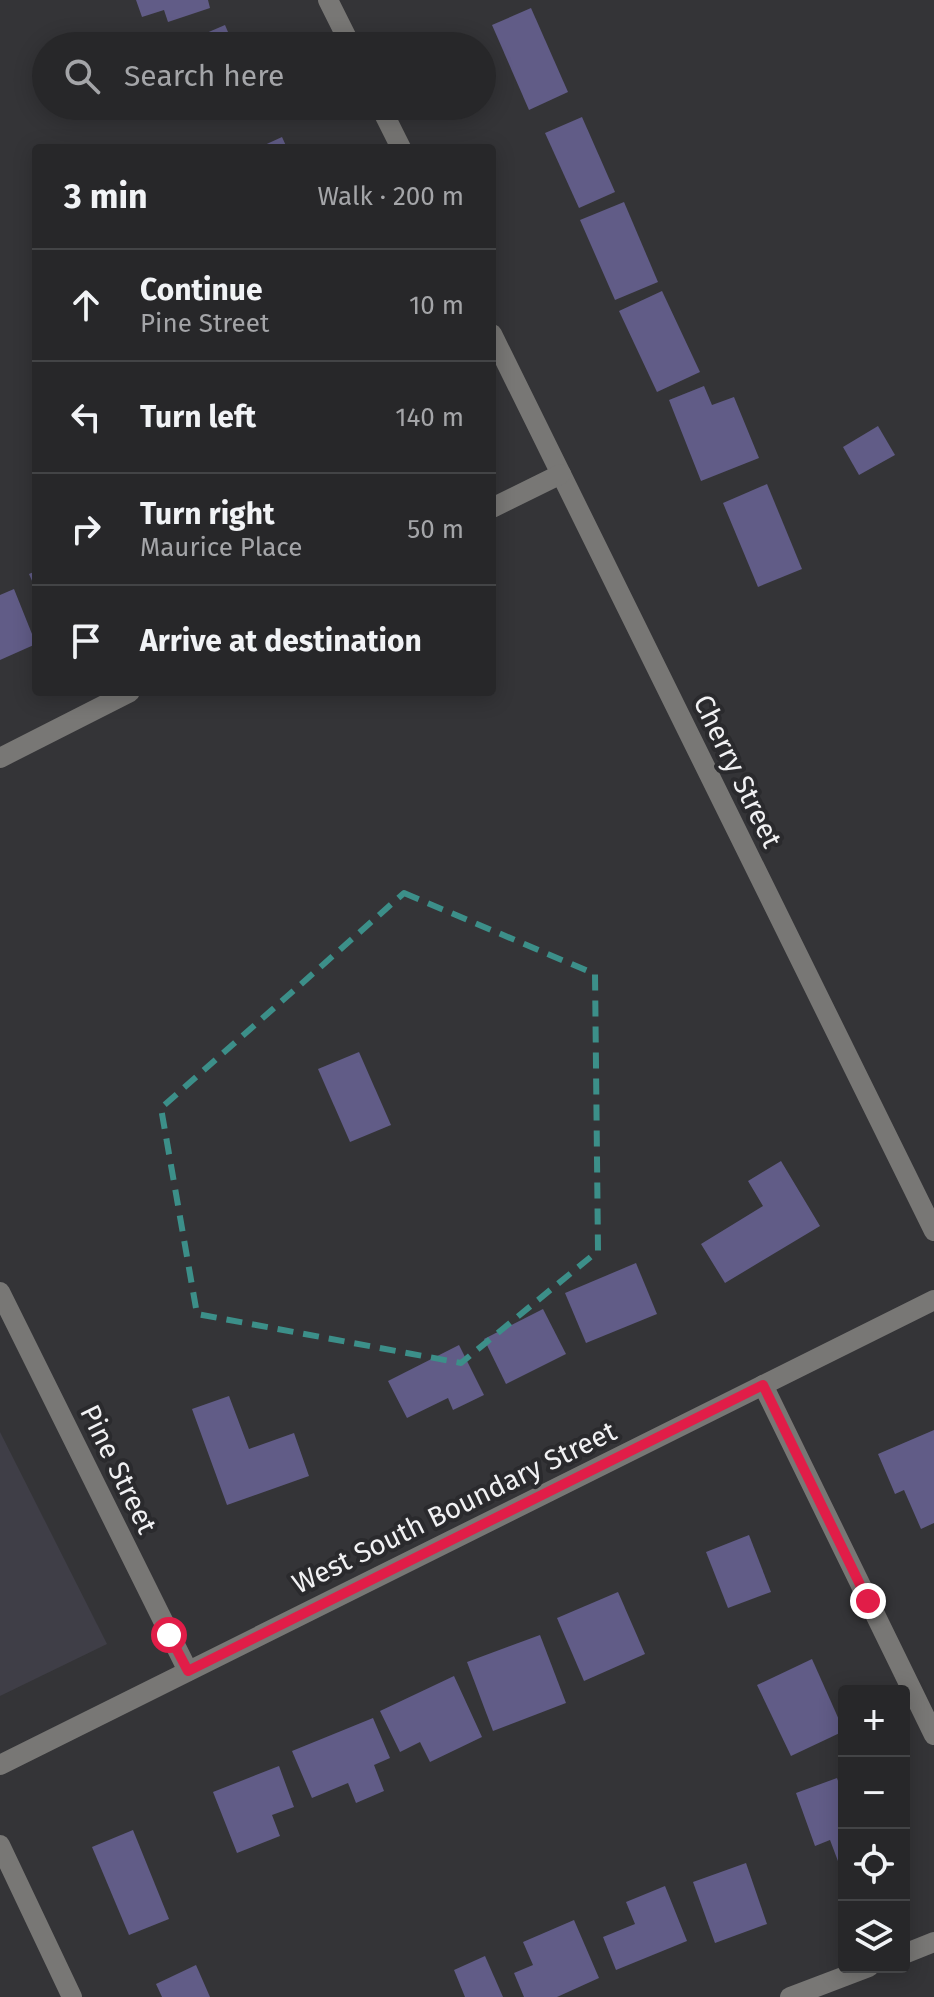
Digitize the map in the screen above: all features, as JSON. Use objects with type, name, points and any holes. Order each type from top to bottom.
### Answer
[{"type":"street","points":[[328,0],[344,32]]},
{"type":"street","points":[[387,120],[399,144]]},
{"type":"street","name":"Cherry Street","points":[[496,342],[934,1231]]},
{"type":"street","points":[[496,506],[561,474]]},
{"type":"street","points":[[0,758],[122,696]]},
{"type":"street","name":"Pine Street","points":[[0,1292],[188,1671]]},
{"type":"street","name":"West South Boundary Street","points":[[0,1765],[934,1300]]},
{"type":"street","points":[[763,1385],[934,1735]]},
{"type":"street","points":[[0,1845],[72,1997]]},
{"type":"street","points":[[910,1952],[934,1942]]},
{"type":"street","points":[[790,1997],[853,1973]]},
{"type":"highlighted area","points":[[404,893],[595,974],[598,1251],[461,1363],[197,1314],[161,1108]]},
{"type":"shaded area","points":[[0,1432],[107,1644],[0,1696]]},
{"type":"building","points":[[136,0],[208,0],[210,8],[168,22],[164,10],[142,17]]},
{"type":"building","points":[[531,8],[568,92],[529,110],[492,25]]},
{"type":"building","points":[[225,25],[228,32],[209,32]]},
{"type":"building","points":[[582,117],[615,192],[579,208],[545,133]]},
{"type":"building","points":[[282,137],[285,144],[267,144]]},
{"type":"building","points":[[624,202],[658,282],[615,300],[580,220]]},
{"type":"building","points":[[662,291],[700,372],[657,392],[619,311]]},
{"type":"building","points":[[704,386],[712,405],[734,397],[759,458],[701,481],[669,400]]},
{"type":"building","points":[[878,426],[895,455],[859,475],[843,447]]},
{"type":"building","points":[[767,484],[802,569],[758,587],[723,503]]},
{"type":"building","points":[[14,589],[32,634],[32,646],[0,660],[0,595]]},
{"type":"building","points":[[359,1052],[391,1125],[350,1142],[318,1069]]},
{"type":"building","points":[[781,1161],[820,1226],[725,1283],[701,1244],[763,1206],[748,1181]]},
{"type":"building","points":[[636,1263],[657,1314],[586,1343],[565,1293]]},
{"type":"building","points":[[543,1309],[566,1354],[506,1384],[484,1339]]},
{"type":"building","points":[[459,1345],[484,1395],[453,1410],[448,1398],[407,1418],[388,1381]]},
{"type":"building","points":[[229,1396],[249,1449],[294,1433],[309,1476],[227,1505],[192,1409]]},
{"type":"building","points":[[934,1430],[934,1523],[921,1529],[904,1490],[895,1494],[878,1454]]},
{"type":"building","points":[[749,1535],[771,1592],[728,1608],[706,1552]]},
{"type":"building","points":[[618,1592],[645,1654],[584,1681],[557,1618]]},
{"type":"building","points":[[540,1635],[566,1703],[493,1731],[467,1662]]},
{"type":"building","points":[[812,1659],[838,1718],[838,1734],[791,1756],[757,1685]]},
{"type":"building","points":[[454,1676],[482,1737],[430,1762],[420,1742],[400,1752],[380,1711]]},
{"type":"building","points":[[373,1718],[390,1758],[374,1765],[384,1791],[356,1803],[348,1783],[312,1798],[292,1751]]},
{"type":"building","points":[[279,1766],[294,1807],[272,1815],[280,1836],[237,1853],[213,1792]]},
{"type":"building","points":[[837,1778],[838,1861],[830,1840],[815,1846],[796,1793]]},
{"type":"building","points":[[133,1830],[169,1919],[129,1935],[92,1847]]},
{"type":"building","points":[[746,1863],[767,1924],[715,1943],[693,1882]]},
{"type":"building","points":[[665,1886],[687,1941],[616,1970],[603,1937],[635,1924],[626,1902]]},
{"type":"building","points":[[574,1920],[599,1978],[557,1997],[524,1997],[514,1973],[533,1965],[523,1942]]},
{"type":"building","points":[[485,1956],[503,1997],[465,1997],[454,1970]]},
{"type":"building","points":[[196,1965],[210,1997],[162,1997],[156,1984]]},
{"type":"route","points":[[169,1635],[188,1671],[763,1385],[868,1601]]}]
